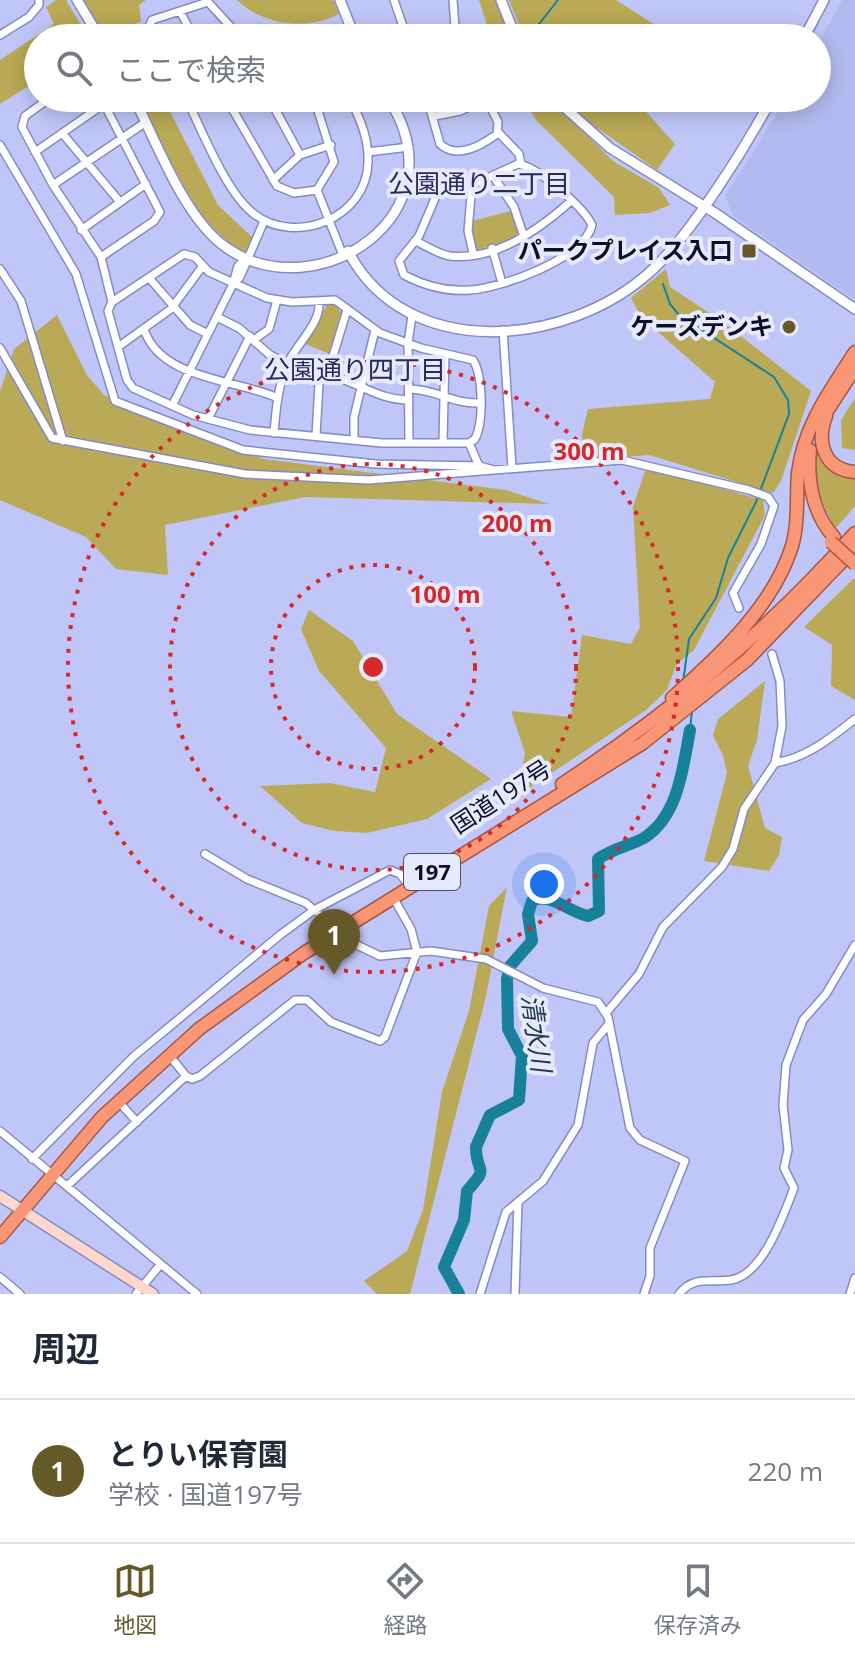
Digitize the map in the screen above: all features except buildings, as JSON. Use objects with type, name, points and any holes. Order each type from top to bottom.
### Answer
[{"type":"highway","points":[[592,764],[700,672],[736,635],[776,582],[793,542],[801,461],[811,423],[855,352]]},
{"type":"highway","points":[[784,626],[816,599],[855,557],[833,540],[823,522],[814,500],[809,461],[818,425],[855,368]]},
{"type":"highway","points":[[839,392],[824,422],[821,443],[826,456],[835,466],[855,472]]},
{"type":"highway","points":[[801,461],[809,503],[833,540],[855,564]]},
{"type":"highway","name":"国道197号","points":[[0,1237],[97,1115],[188,1033],[278,965],[592,764],[687,696],[771,622],[855,533]]},
{"type":"highway","name":"国道197号","points":[[51,1174],[118,1101],[168,1054],[278,970],[643,743],[724,680],[784,626],[855,548]]},
{"type":"main road","points":[[0,1196],[138,1290],[153,1294]]},
{"type":"street","points":[[1,33],[29,17],[39,5],[39,0]]},
{"type":"street","points":[[77,0],[92,24]]},
{"type":"street","points":[[340,0],[349,24]]},
{"type":"street","points":[[394,0],[402,24]]},
{"type":"street","points":[[453,0],[454,24]]},
{"type":"street","points":[[501,0],[510,24]]},
{"type":"street","points":[[811,24],[824,0]]},
{"type":"street","points":[[150,24],[152,20],[207,1],[228,24]]},
{"type":"street","points":[[180,11],[187,24]]},
{"type":"street","points":[[34,112],[22,122],[53,185],[101,257],[112,302]]},
{"type":"street","points":[[35,152],[89,112]]},
{"type":"street","points":[[101,257],[158,217],[157,204],[109,112]]},
{"type":"street","points":[[141,112],[198,218],[225,247],[245,259],[285,267],[306,266],[345,252],[385,227],[399,209],[409,182],[410,147],[405,128],[396,112]]},
{"type":"street","points":[[194,112],[243,204],[264,221],[300,228],[329,220],[354,200],[363,186],[368,152],[356,112]]},
{"type":"street","points":[[234,112],[277,186],[294,193],[317,190]]},
{"type":"street","points":[[277,112],[300,155]]},
{"type":"street","points":[[317,190],[334,162],[319,112]]},
{"type":"street","points":[[433,112],[440,144],[449,150],[474,148],[498,132]]},
{"type":"street","points":[[435,116],[455,112]]},
{"type":"street","points":[[439,189],[434,208],[416,241],[398,264],[401,273],[415,281],[452,290],[502,283],[542,269],[590,232],[590,221],[571,201],[521,164],[519,154],[498,132],[498,122],[493,112]]},
{"type":"street","points":[[569,112],[594,136],[855,309]]},
{"type":"street","points":[[317,190],[345,252],[367,282],[412,316],[456,329],[503,330],[564,321],[620,295],[668,255],[763,112]]},
{"type":"street","points":[[53,185],[146,122]]},
{"type":"street","points":[[62,133],[120,202]]},
{"type":"street","points":[[0,145],[76,274],[115,401],[243,450],[376,464],[479,466],[498,471]]},
{"type":"street","points":[[273,180],[300,155],[331,145]]},
{"type":"street","points":[[368,152],[410,147]]},
{"type":"street","points":[[409,182],[439,189],[448,185],[472,185],[521,164]]},
{"type":"street","points":[[493,176],[512,203],[524,237]]},
{"type":"street","points":[[81,230],[146,184]]},
{"type":"street","points":[[472,185],[468,231],[473,253]]},
{"type":"street","points":[[416,241],[451,256],[473,253],[524,237],[571,201]]},
{"type":"street","points":[[702,207],[712,218],[855,316]]},
{"type":"street","points":[[173,404],[233,284],[245,268],[245,259],[264,221]]},
{"type":"street","points":[[492,248],[502,283]]},
{"type":"street","points":[[184,254],[195,257],[202,267],[233,284],[277,300],[335,300],[375,330],[408,344],[467,357],[476,364],[479,433],[469,443],[354,440],[274,433],[208,419],[133,388],[127,380],[108,311],[112,302],[150,279],[184,254]]},
{"type":"street","points":[[118,347],[172,308],[202,267]]},
{"type":"street","points":[[0,269],[21,301],[63,441]]},
{"type":"street","points":[[150,279],[172,308],[190,325],[208,334]]},
{"type":"street","points":[[208,419],[252,338],[269,329],[277,300]]},
{"type":"street","points":[[274,433],[278,398],[288,364],[317,317],[319,301]]},
{"type":"street","points":[[316,436],[315,411],[322,373],[333,356],[347,310]]},
{"type":"street","points":[[409,441],[408,344],[412,316]]},
{"type":"street","points":[[217,317],[252,338],[270,355],[288,364]]},
{"type":"street","points":[[144,329],[162,357],[190,370],[278,398]]},
{"type":"street","points":[[354,440],[354,417],[375,330]]},
{"type":"street","points":[[503,330],[512,468]]},
{"type":"street","points":[[0,348],[52,438],[63,441],[245,474],[369,480],[631,461],[768,497],[774,506],[773,518],[736,585],[733,593],[739,608]]},
{"type":"street","points":[[443,442],[445,354]]},
{"type":"street","points":[[322,373],[389,399],[409,400]]},
{"type":"street","points":[[409,389],[432,391],[444,398],[479,403]]},
{"type":"street","points":[[469,443],[479,466]]},
{"type":"street","points":[[606,1013],[639,974],[663,927],[722,867],[738,837],[744,809],[775,763],[782,726],[780,681],[772,654]]},
{"type":"street","points":[[775,763],[792,760],[828,740],[855,719]]},
{"type":"street","points":[[205,854],[247,879],[306,903],[359,946],[380,956],[417,952],[486,959],[503,966],[514,976],[598,1002],[606,1013],[630,1128],[640,1140],[685,1161],[650,1248],[650,1276],[644,1294]]},
{"type":"street","points":[[32,1159],[133,1057],[317,912],[390,870],[400,874],[407,883]]},
{"type":"street","points":[[168,1054],[186,1076],[192,1079],[200,1076],[295,1000],[307,1000],[331,1022],[380,1041],[385,1037],[417,952],[411,929],[393,897]]},
{"type":"street","points":[[679,1294],[688,1284],[709,1279],[734,1280],[753,1269],[765,1253],[794,1188],[784,1168],[788,1150],[783,1105],[786,1065],[803,1020],[826,994],[855,945]]},
{"type":"street","points":[[480,1294],[499,1226],[506,1212],[543,1181],[578,1125],[593,1043],[608,1025]]},
{"type":"street","points":[[67,1186],[186,1076]]},
{"type":"street","points":[[118,1101],[137,1122]]},
{"type":"street","points":[[0,1131],[197,1294]]},
{"type":"street","points":[[515,1294],[518,1202]]},
{"type":"street","points":[[138,1290],[160,1265]]},
{"type":"street","points":[[0,1277],[20,1294]]},
{"type":"street","points":[[850,1294],[855,1278]]},
{"type":"shaded area","points":[[56,0],[66,0],[81,24],[54,24],[46,7]]},
{"type":"shaded area","points":[[76,0],[146,0],[139,5],[141,21],[135,24],[90,24]]},
{"type":"shaded area","points":[[237,0],[333,0],[339,14],[313,22],[285,23],[259,15]]},
{"type":"shaded area","points":[[479,0],[495,0],[505,24],[487,24]]},
{"type":"shaded area","points":[[509,0],[616,0],[653,24],[518,24]]},
{"type":"shaded area","points":[[842,0],[855,0],[855,300],[733,216],[725,196],[778,112],[831,112],[829,24]]},
{"type":"shaded area","points":[[24,44],[24,89],[0,104],[0,60]]},
{"type":"shaded area","points":[[142,112],[170,112],[218,205],[252,237],[246,251],[239,252],[203,219]]},
{"type":"shaded area","points":[[531,112],[563,112],[613,161],[659,188],[670,205],[650,213],[615,215],[614,197]]},
{"type":"shaded area","points":[[579,112],[646,112],[675,144],[657,170]]},
{"type":"shaded area","points":[[511,211],[522,236],[474,251],[472,221]]},
{"type":"shaded area","points":[[666,269],[670,287],[720,320],[811,391],[781,481],[773,493],[649,455],[584,460],[582,434],[588,409],[710,399],[715,382],[641,317],[631,298]]},
{"type":"shaded area","points":[[334,304],[341,312],[330,354],[305,344],[327,305]]},
{"type":"shaded area","points":[[57,315],[87,375],[104,395],[264,459],[506,490],[549,504],[305,497],[165,525],[168,575],[116,569],[86,537],[0,500],[0,391],[14,349]]},
{"type":"shaded area","points":[[855,398],[855,450],[842,448],[841,420]]},
{"type":"shaded area","points":[[816,444],[836,471],[855,478],[855,506],[836,528],[818,488]]},
{"type":"shaded area","points":[[646,468],[763,500],[765,515],[694,650],[676,665],[667,690],[646,710],[517,796],[525,753],[511,711],[571,717],[582,635],[631,644],[640,627],[633,507]]},
{"type":"shaded area","points":[[853,579],[855,700],[831,686],[832,645],[804,627]]},
{"type":"shaded area","points":[[309,610],[353,641],[397,714],[491,779],[427,819],[367,833],[334,831],[302,823],[260,786],[330,783],[375,792],[386,748],[319,671],[301,629]]},
{"type":"shaded area","points":[[765,681],[757,740],[748,766],[765,828],[782,837],[779,855],[769,871],[704,861],[727,773],[723,755],[713,736],[718,719]]},
{"type":"shaded area","points":[[507,887],[486,996],[410,1294],[377,1294],[364,1281],[407,1251],[423,1210],[442,1092],[469,1011],[489,906]]},
{"type":"waterway","points":[[539,24],[558,0]]},
{"type":"waterway","points":[[663,284],[670,304],[679,315],[774,377],[788,400],[789,414],[756,502],[728,558],[716,598],[689,639],[683,682]]},
{"type":"waterway","points":[[690,730],[692,711]]},
{"type":"waterway","name":"清水川","points":[[459,1294],[444,1267],[464,1220],[467,1191],[479,1177],[476,1147],[490,1115],[519,1100],[522,1056],[508,1029],[507,979],[510,966],[532,941],[528,914],[532,901],[545,899],[588,916],[599,911],[598,859],[644,838],[665,817],[678,789],[690,730]]},
{"type":"place","name":"パークプレイス入口","points":[[749,251]]},
{"type":"place","name":"ケーズデンキ","points":[[789,327]]},
{"type":"place","name":"とりい保育園","points":[[334,975]]},
{"type":"district","name":"公園通り二丁目","points":[[479,184]]},
{"type":"district","name":"公園通り四丁目","points":[[355,370]]}]
